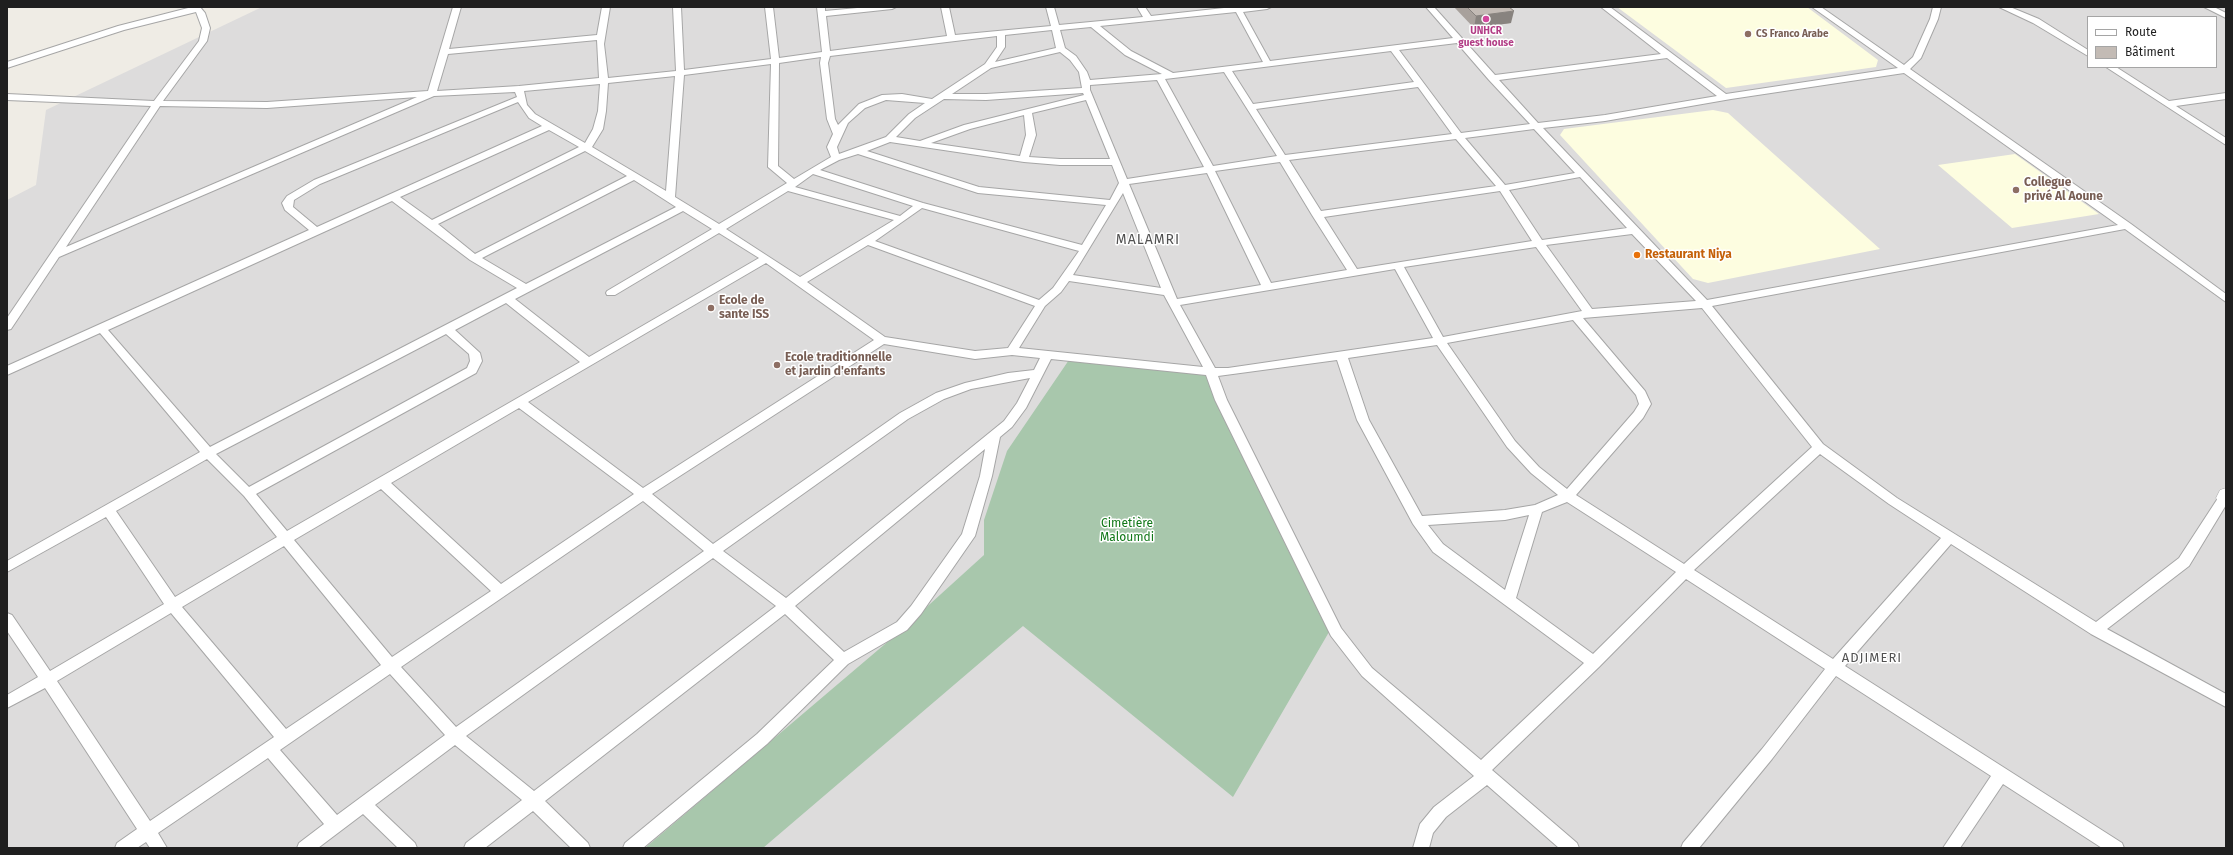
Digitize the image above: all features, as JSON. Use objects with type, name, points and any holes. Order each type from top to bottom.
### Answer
[{"type":"street","points":[[432,94],[457,7]]},
{"type":"street","points":[[430,224],[587,147],[598,129],[604,82],[601,37],[606,7]]},
{"type":"street","points":[[670,198],[680,73],[677,7]]},
{"type":"street","points":[[768,7],[774,60],[773,167],[790,185],[901,219]]},
{"type":"street","points":[[838,134],[831,119],[824,63],[826,53],[822,11],[892,7]]},
{"type":"street","points":[[945,7],[951,38]]},
{"type":"street","points":[[1050,7],[1061,50],[1073,58],[1083,72],[1087,90],[1115,162],[1125,182],[1171,297],[1211,372],[1221,400],[1336,632],[1367,672],[1483,774],[1572,848]]},
{"type":"street","points":[[1141,7],[1149,20]]},
{"type":"street","points":[[7,97],[119,103],[158,102],[267,105],[432,94],[520,93],[951,38],[1001,34],[1054,27],[1149,20],[1238,8],[1267,7]]},
{"type":"street","points":[[1430,7],[1536,126],[1705,304],[1819,447],[1893,501],[2096,630],[2226,700]]},
{"type":"street","points":[[1606,7],[1724,97]]},
{"type":"street","points":[[1816,7],[1904,70],[1997,133],[2226,299]]},
{"type":"street","points":[[1125,182],[1458,135],[1605,118],[1724,97],[1904,70],[1917,58],[1934,20],[1937,7]]},
{"type":"street","points":[[2003,7],[2036,21],[2087,53]]},
{"type":"street","points":[[2208,7],[2226,16]]},
{"type":"street","points":[[7,65],[121,28],[197,8],[206,28],[203,41],[158,102],[7,326]]},
{"type":"street","points":[[1238,8],[1268,64]]},
{"type":"street","points":[[1093,24],[1128,53],[1172,76]]},
{"type":"street","points":[[988,66],[1001,46],[1001,34]]},
{"type":"street","points":[[444,52],[601,37]]},
{"type":"street","points":[[943,96],[986,97],[1087,90],[1160,77],[1458,40]]},
{"type":"street","points":[[1394,49],[1458,135],[1503,188],[1538,242],[1589,313]]},
{"type":"street","points":[[889,139],[898,128],[988,66],[1061,50]]},
{"type":"street","points":[[1492,78],[1669,55]]},
{"type":"street","points":[[2112,68],[2226,142]]},
{"type":"street","points":[[1227,69],[1281,159],[1353,272]]},
{"type":"street","points":[[1160,77],[1210,170],[1267,286]]},
{"type":"street","points":[[1250,107],[1420,84]]},
{"type":"street","points":[[923,142],[967,127],[1028,113],[1087,90]]},
{"type":"street","points":[[520,93],[523,105],[532,116],[587,147],[766,258],[882,340],[974,355],[1012,351],[1211,372],[1228,372],[1440,341],[1589,313],[1705,304],[2127,226]]},
{"type":"street","points":[[315,230],[288,208],[286,204],[290,198],[318,182],[520,93]]},
{"type":"street","points":[[55,255],[432,94]]},
{"type":"street","points":[[836,158],[832,147],[838,134],[851,114],[874,100],[892,96],[934,102]]},
{"type":"street","points":[[2169,104],[2226,96]]},
{"type":"street","points":[[1024,159],[1031,135],[1028,113]]},
{"type":"street","points":[[7,371],[315,230],[393,197],[549,126]]},
{"type":"street","points":[[611,293],[719,229],[812,171],[836,158],[889,139],[923,142],[968,151],[1024,159],[1060,162],[1115,162]]},
{"type":"street","points":[[857,151],[935,177],[994,193],[1113,203]]},
{"type":"street","points":[[812,171],[920,205],[1027,232],[1085,249]]},
{"type":"street","points":[[1317,215],[1503,188],[1583,174]]},
{"type":"street","points":[[474,258],[634,176]]},
{"type":"street","points":[[1012,351],[1041,304],[1057,290],[1085,249],[1125,182]]},
{"type":"street","points":[[393,197],[474,258],[526,289]]},
{"type":"street","points":[[799,282],[901,219],[920,205]]},
{"type":"street","points":[[7,567],[208,453],[683,207]]},
{"type":"street","points":[[1066,277],[1171,297],[1267,286],[1538,242],[1636,230]]},
{"type":"street","points":[[866,241],[1041,304]]},
{"type":"street","points":[[7,702],[82,660],[286,538],[766,258]]},
{"type":"street","points":[[1398,265],[1440,341],[1511,444],[1535,470],[1568,496],[2116,848]]},
{"type":"street","points":[[507,298],[588,362]]},
{"type":"street","points":[[1418,521],[1505,515],[1537,509],[1568,496],[1639,415],[1645,404],[1641,394],[1576,316]]},
{"type":"street","points":[[101,328],[208,453],[248,493],[390,666],[455,736],[533,800],[582,848]]},
{"type":"street","points":[[248,493],[444,387],[472,370],[476,361],[474,353],[447,329]]},
{"type":"street","points":[[123,848],[643,494],[882,340]]},
{"type":"street","points":[[472,848],[786,606],[1008,424],[1022,405],[1048,354]]},
{"type":"street","points":[[1341,355],[1363,420],[1418,521],[1438,548],[1594,663]]},
{"type":"street","points":[[305,848],[455,736],[904,416],[940,396],[969,386],[1002,378],[1039,373]]},
{"type":"street","points":[[519,402],[643,494],[713,551],[786,606],[843,660]]},
{"type":"street","points":[[631,848],[762,739],[843,660],[902,626],[916,610],[968,536],[986,476],[994,436]]},
{"type":"street","points":[[1420,848],[1426,829],[1440,812],[1483,774],[1685,571],[1819,447]]},
{"type":"street","points":[[382,482],[500,591]]},
{"type":"street","points":[[2096,630],[2184,562],[2225,497]]},
{"type":"street","points":[[1509,600],[1537,509]]},
{"type":"street","points":[[108,510],[173,606],[284,738]]},
{"type":"street","points":[[1689,848],[1768,754],[1835,667],[1949,537]]},
{"type":"street","points":[[7,619],[159,848]]},
{"type":"street","points":[[269,748],[336,825]]},
{"type":"street","points":[[1951,848],[2001,774]]},
{"type":"street","points":[[363,804],[409,848]]},
{"type":"shaded area","points":[[262,7],[2226,7],[2226,848],[7,848],[7,200],[36,185],[46,110]]},
{"type":"shaded area","name":"CS Franco Arabe","points":[[1617,7],[1807,7],[1878,60],[1876,67],[1726,88]]},
{"type":"shaded area","points":[[1713,110],[1728,113],[1880,249],[1708,283],[1693,279],[1560,135],[1564,129]]},
{"type":"shaded area","name":"Collegue privé Al Aoune","points":[[2015,154],[2099,214],[2012,228],[1938,165]]},
{"type":"green space","name":"Cimetière Maloumdi","points":[[1073,354],[1206,374],[1329,632],[1233,797],[1023,626],[763,848],[645,848],[898,633],[984,555],[984,520],[1007,451]]},
{"type":"building","points":[[1467,7],[1509,7],[1514,11],[1476,16]]},
{"type":"place","name":"UNHCR guest house","points":[[1486,19]]},
{"type":"place","name":"CS Franco Arabe","points":[[1748,34]]},
{"type":"place","name":"Collegue privé Al Aoune","points":[[2016,190]]},
{"type":"place","name":"Restaurant Niya","points":[[1637,255]]},
{"type":"place","name":"Ecole de sante ISS","points":[[711,308]]},
{"type":"place","name":"Ecole traditionnelle et jardin d'enfants","points":[[777,365]]},
{"type":"district","name":"MALAMRI","points":[[1148,240]]},
{"type":"district","name":"ADJIMERI","points":[[1872,658]]}]
